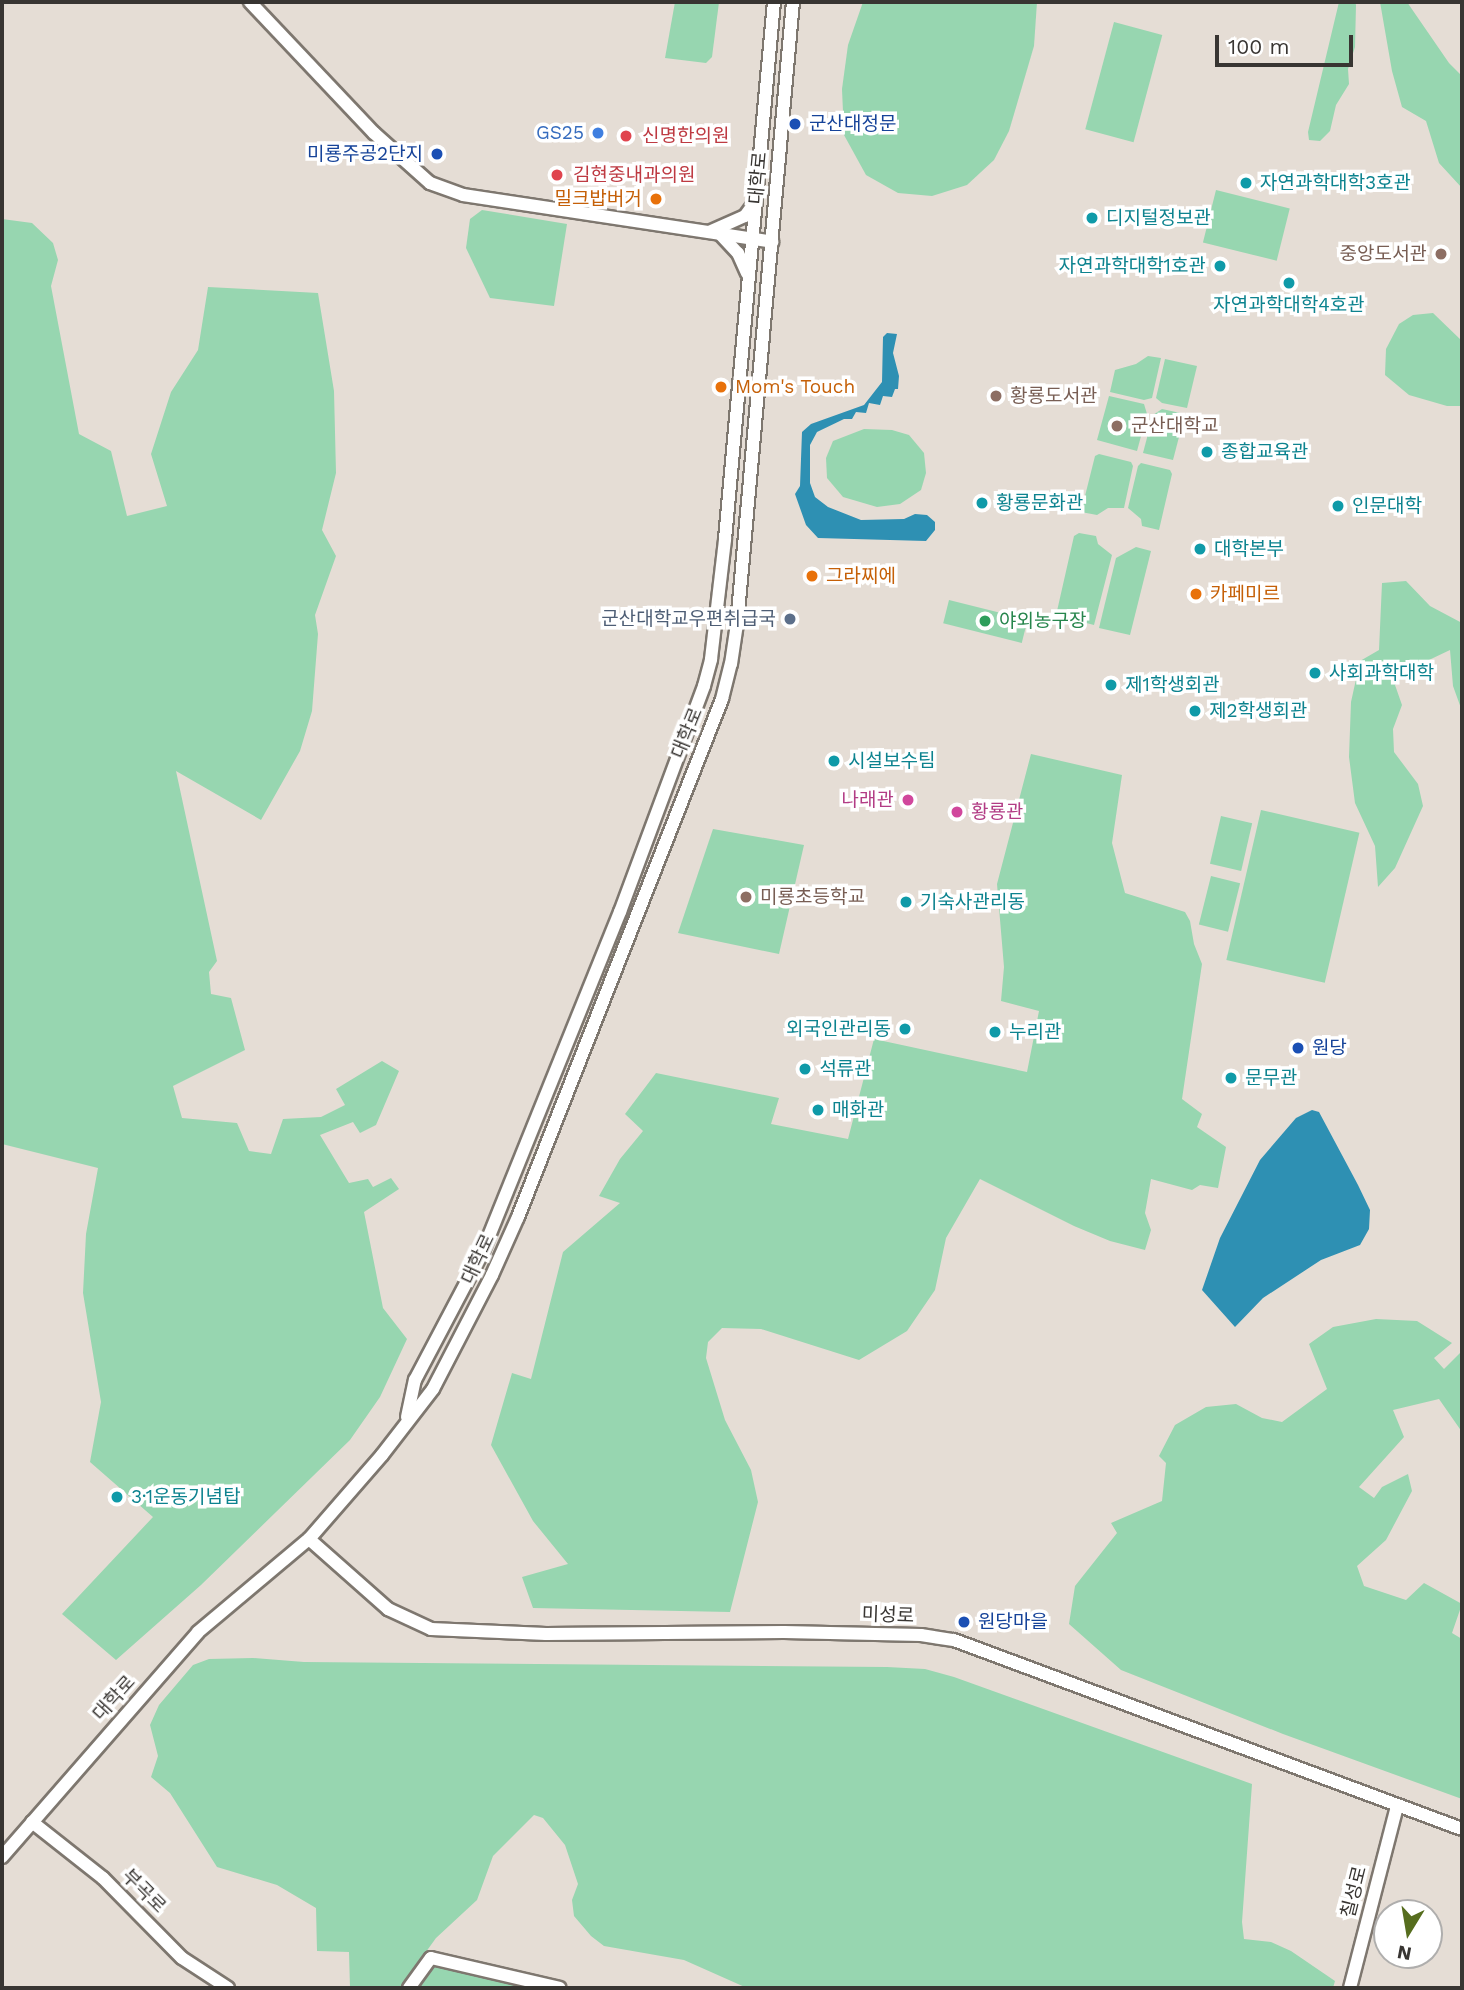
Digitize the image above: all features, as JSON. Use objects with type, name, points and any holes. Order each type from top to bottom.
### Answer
[{"type":"street","points":[[250,2],[373,133],[430,183],[463,195],[772,242]]},
{"type":"street","name":"대학로","points":[[406,1421],[415,1380],[487,1240],[620,912],[704,686],[718,607],[774,2]]},
{"type":"street","name":"대학로","points":[[2,1857],[198,1632],[309,1539],[369,1472],[406,1421],[433,1390],[518,1217],[722,699],[737,624],[793,2]]},
{"type":"street","points":[[714,233],[745,216],[756,201]]},
{"type":"street","points":[[714,233],[738,253],[748,279]]},
{"type":"street","name":"미성로","points":[[309,1539],[388,1609],[431,1629],[546,1634],[797,1632],[921,1635],[954,1640],[1462,1829]]},
{"type":"street","name":"칠성로","points":[[1350,1988],[1396,1806]]},
{"type":"street","name":"부곡로","points":[[32,1822],[103,1878],[182,1958],[228,1988]]},
{"type":"street","points":[[409,1988],[431,1958],[560,1988]]},
{"type":"green space","points":[[675,2],[719,2],[712,57],[706,63],[665,58]]},
{"type":"green space","points":[[863,2],[1037,2],[1034,46],[1009,131],[994,160],[967,185],[932,196],[898,193],[866,175],[844,135],[842,89],[848,45]]},
{"type":"green space","points":[[1339,2],[1355,2],[1356,5],[1355,47],[1348,69],[1349,84],[1336,105],[1330,131],[1320,141],[1309,140],[1308,132]]},
{"type":"green space","points":[[1380,2],[1407,2],[1449,63],[1462,76],[1462,188],[1439,163],[1426,121],[1402,107],[1392,71]]},
{"type":"green space","points":[[1114,22],[1162,35],[1134,142],[1085,129]]},
{"type":"green space","points":[[1216,190],[1290,208],[1277,261],[1203,242]]},
{"type":"green space","points":[[482,210],[567,224],[554,306],[490,298],[466,248],[470,219]]},
{"type":"green space","points":[[2,219],[32,223],[53,243],[58,260],[51,286],[79,434],[111,451],[127,516],[167,506],[151,454],[171,392],[198,350],[208,287],[318,293],[334,391],[336,473],[322,530],[336,556],[315,615],[318,634],[312,711],[300,751],[261,820],[176,771],[217,961],[209,972],[211,994],[231,998],[245,1050],[173,1086],[182,1118],[237,1123],[249,1151],[271,1154],[283,1119],[321,1117],[345,1105],[336,1089],[382,1061],[399,1071],[376,1125],[360,1133],[353,1122],[320,1135],[349,1183],[368,1179],[373,1187],[391,1178],[399,1189],[364,1212],[383,1308],[407,1339],[380,1397],[350,1440],[201,1585],[116,1660],[62,1614],[153,1517],[90,1462],[101,1402],[83,1293],[86,1234],[98,1168],[2,1144]]},
{"type":"green space","points":[[1433,313],[1462,341],[1462,406],[1447,406],[1409,395],[1385,375],[1386,349],[1399,324],[1413,315]]},
{"type":"green space","points":[[1148,356],[1161,358],[1152,398],[1144,400],[1110,392],[1115,370],[1136,364]]},
{"type":"green space","points":[[1165,359],[1197,366],[1187,408],[1162,403],[1156,398]]},
{"type":"green space","points":[[1109,396],[1144,404],[1147,414],[1137,451],[1097,440]]},
{"type":"green space","points":[[1162,409],[1185,414],[1173,460],[1143,453],[1153,415]]},
{"type":"green space","points":[[864,429],[892,430],[909,435],[924,453],[926,473],[921,490],[900,504],[877,507],[843,497],[827,478],[826,458],[833,441]]},
{"type":"green space","points":[[1099,454],[1131,462],[1133,466],[1124,508],[1108,508],[1097,515],[1081,512],[1095,456]]},
{"type":"green space","points":[[1141,463],[1170,470],[1172,474],[1159,530],[1142,526],[1141,519],[1128,508]]},
{"type":"green space","points":[[1079,533],[1096,536],[1098,544],[1112,555],[1094,625],[1059,616],[1057,611],[1074,536]]},
{"type":"green space","points":[[1136,547],[1151,551],[1130,635],[1099,628],[1116,558]]},
{"type":"green space","points":[[1406,581],[1430,606],[1462,623],[1462,711],[1453,686],[1450,650],[1410,669],[1395,685],[1402,705],[1393,729],[1394,752],[1418,784],[1423,806],[1395,868],[1378,887],[1375,846],[1355,803],[1349,757],[1351,702],[1360,661],[1379,650],[1382,583]]},
{"type":"green space","name":"야외농구장","points":[[949,600],[1028,620],[1022,643],[943,623]]},
{"type":"green space","points":[[1031,754],[1122,775],[1112,843],[1125,893],[1185,912],[1190,921],[1194,944],[1202,964],[1182,1099],[1202,1114],[1197,1127],[1226,1147],[1218,1188],[1200,1185],[1192,1190],[1151,1179],[1145,1213],[1151,1230],[1145,1250],[1110,1241],[1074,1226],[980,1179],[946,1238],[935,1290],[907,1331],[859,1360],[761,1329],[722,1328],[708,1342],[706,1358],[725,1420],[751,1470],[758,1502],[730,1612],[533,1608],[522,1577],[568,1564],[533,1521],[491,1445],[512,1373],[531,1379],[563,1252],[620,1203],[599,1196],[620,1159],[643,1131],[625,1114],[656,1073],[779,1098],[771,1124],[848,1139],[874,1039],[1027,1072],[1039,1011],[1001,1001],[1004,967],[997,884]]},
{"type":"green space","points":[[1261,810],[1359,833],[1325,983],[1226,960]]},
{"type":"green space","points":[[1221,816],[1252,823],[1241,871],[1210,864]]},
{"type":"green space","points":[[713,829],[804,845],[779,954],[678,933]]},
{"type":"green space","points":[[1211,876],[1240,883],[1228,932],[1199,925]]},
{"type":"green space","points":[[1376,1319],[1417,1321],[1452,1343],[1434,1358],[1444,1369],[1462,1351],[1462,1432],[1439,1399],[1393,1410],[1404,1437],[1359,1487],[1374,1498],[1382,1487],[1408,1474],[1412,1491],[1386,1540],[1357,1566],[1364,1586],[1406,1600],[1424,1583],[1462,1604],[1452,1633],[1462,1639],[1462,1799],[1283,1734],[1121,1670],[1069,1624],[1075,1586],[1117,1533],[1111,1523],[1162,1501],[1166,1463],[1159,1456],[1175,1425],[1206,1407],[1236,1404],[1262,1418],[1282,1422],[1327,1389],[1309,1344],[1333,1327]]},
{"type":"green space","points":[[253,1658],[304,1662],[887,1667],[925,1669],[954,1677],[1252,1784],[1242,1922],[1244,1939],[1271,1942],[1291,1951],[1335,1981],[1333,1988],[747,1988],[684,1960],[604,1946],[591,1936],[574,1916],[572,1900],[578,1884],[565,1845],[543,1818],[534,1815],[493,1856],[477,1900],[436,1938],[400,1988],[350,1988],[349,1952],[317,1951],[316,1908],[277,1885],[217,1867],[170,1793],[151,1777],[158,1756],[150,1725],[159,1705],[193,1665],[209,1659]]},
{"type":"green space","points":[[442,1962],[552,1988],[413,1988],[431,1965]]},
{"type":"water","points":[[887,333],[897,334],[893,353],[899,376],[898,389],[895,389],[892,397],[883,396],[880,405],[869,403],[866,413],[856,412],[852,419],[844,419],[817,432],[810,445],[810,483],[815,497],[828,507],[861,520],[904,519],[915,514],[927,515],[935,522],[935,530],[926,541],[818,538],[806,525],[795,494],[800,486],[802,432],[811,424],[864,405],[882,382],[883,337]]},
{"type":"water","points":[[1312,1110],[1319,1112],[1370,1210],[1369,1229],[1360,1245],[1321,1260],[1263,1298],[1235,1327],[1202,1290],[1220,1238],[1260,1160],[1296,1118]]},
{"type":"place","name":"군산대정문","points":[[795,124]]},
{"type":"place","name":"GS25","points":[[598,133]]},
{"type":"place","name":"신명한의원","points":[[626,136]]},
{"type":"place","name":"미룡주공2단지","points":[[437,154]]},
{"type":"place","name":"김현중내과의원","points":[[557,175]]},
{"type":"place","name":"자연과학대학3호관","points":[[1246,183]]},
{"type":"place","name":"밀크밥버거","points":[[656,199]]},
{"type":"place","name":"디지털정보관","points":[[1092,218]]},
{"type":"place","name":"중앙도서관","points":[[1441,254]]},
{"type":"place","name":"자연과학대학1호관","points":[[1220,266]]},
{"type":"place","name":"자연과학대학4호관","points":[[1289,283]]},
{"type":"place","name":"Mom's Touch","points":[[721,387]]},
{"type":"place","name":"황룡도서관","points":[[996,396]]},
{"type":"place","name":"군산대학교","points":[[1117,426]]},
{"type":"place","name":"종합교육관","points":[[1207,452]]},
{"type":"place","name":"황룡문화관","points":[[982,503]]},
{"type":"place","name":"인문대학","points":[[1338,506]]},
{"type":"place","name":"대학본부","points":[[1200,549]]},
{"type":"place","name":"그라찌에","points":[[812,576]]},
{"type":"place","name":"카페미르","points":[[1196,594]]},
{"type":"place","name":"군산대학교우편취급국","points":[[790,619]]},
{"type":"place","name":"야외농구장","points":[[985,621]]},
{"type":"place","name":"사회과학대학","points":[[1315,673]]},
{"type":"place","name":"제1학생회관","points":[[1111,685]]},
{"type":"place","name":"제2학생회관","points":[[1195,711]]},
{"type":"place","name":"시설보수팀","points":[[834,761]]},
{"type":"place","name":"나래관","points":[[908,800]]},
{"type":"place","name":"황룡관","points":[[957,812]]},
{"type":"place","name":"미룡초등학교","points":[[746,897]]},
{"type":"place","name":"기숙사관리동","points":[[906,902]]},
{"type":"place","name":"외국인관리동","points":[[905,1029]]},
{"type":"place","name":"누리관","points":[[995,1032]]},
{"type":"place","name":"원당","points":[[1298,1048]]},
{"type":"place","name":"석류관","points":[[805,1069]]},
{"type":"place","name":"문무관","points":[[1231,1078]]},
{"type":"place","name":"매화관","points":[[818,1110]]},
{"type":"place","name":"3·1운동기념탑","points":[[117,1497]]},
{"type":"place","name":"원당마을","points":[[964,1622]]}]
